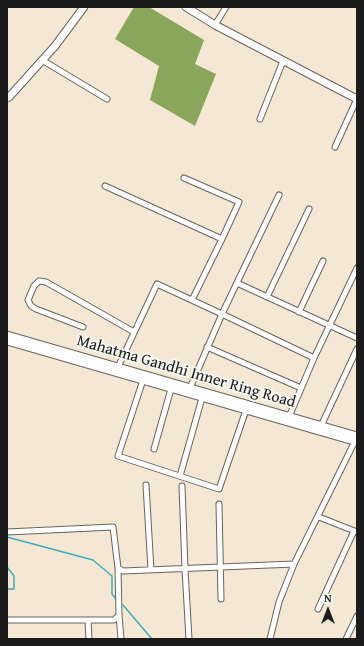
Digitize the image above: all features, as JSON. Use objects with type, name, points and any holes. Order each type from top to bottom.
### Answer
[{"type":"main road","points":[[7,98],[55,46],[84,7]]},
{"type":"main road","points":[[186,7],[215,25],[357,99]]},
{"type":"main road","name":"Mahatma Gandhi Inner Ring Road","points":[[7,335],[321,426],[356,439]]},
{"type":"main road","name":"Mahatma Gandhi Inner Ring Road","points":[[7,341],[202,398],[356,439]]},
{"type":"street","points":[[215,25],[226,7]]},
{"type":"street","points":[[42,60],[107,99]]},
{"type":"street","points":[[260,119],[284,61]]},
{"type":"street","points":[[336,146],[357,99]]},
{"type":"street","points":[[184,178],[239,202],[192,300]]},
{"type":"street","points":[[105,186],[222,239]]},
{"type":"street","points":[[190,388],[222,314],[279,195]]},
{"type":"street","points":[[267,297],[309,209]]},
{"type":"street","points":[[299,312],[323,261]]},
{"type":"street","points":[[288,417],[357,268]]},
{"type":"street","points":[[83,326],[31,306],[28,300],[34,286],[39,281],[46,282],[134,332]]},
{"type":"street","points":[[237,283],[357,338]]},
{"type":"street","points":[[118,367],[157,284],[314,358]]},
{"type":"street","points":[[207,347],[301,388]]},
{"type":"street","points":[[321,426],[357,349]]},
{"type":"street","points":[[143,380],[118,456],[219,489],[246,410]]},
{"type":"street","points":[[154,449],[172,389]]},
{"type":"street","points":[[180,476],[202,398]]},
{"type":"street","points":[[270,639],[279,602],[294,564],[319,517],[356,439]]},
{"type":"street","points":[[146,485],[151,570]]},
{"type":"street","points":[[182,486],[189,639]]},
{"type":"street","points":[[219,504],[222,599]]},
{"type":"street","points":[[318,609],[356,532],[319,517]]},
{"type":"street","points":[[7,532],[113,527],[118,568],[121,639]]},
{"type":"street","points":[[118,568],[123,571],[294,564]]},
{"type":"street","points":[[7,620],[114,620],[119,615]]},
{"type":"street","points":[[346,639],[357,616]]},
{"type":"street","points":[[88,620],[88,639]]},
{"type":"green space","points":[[134,7],[149,7],[204,40],[195,64],[216,74],[195,126],[150,100],[159,66],[115,39]]},
{"type":"waterway","points":[[7,537],[93,560],[112,576],[112,594],[116,599]]},
{"type":"waterway","points":[[7,567],[14,576],[14,589],[7,589]]},
{"type":"waterway","points":[[123,605],[152,639]]}]
